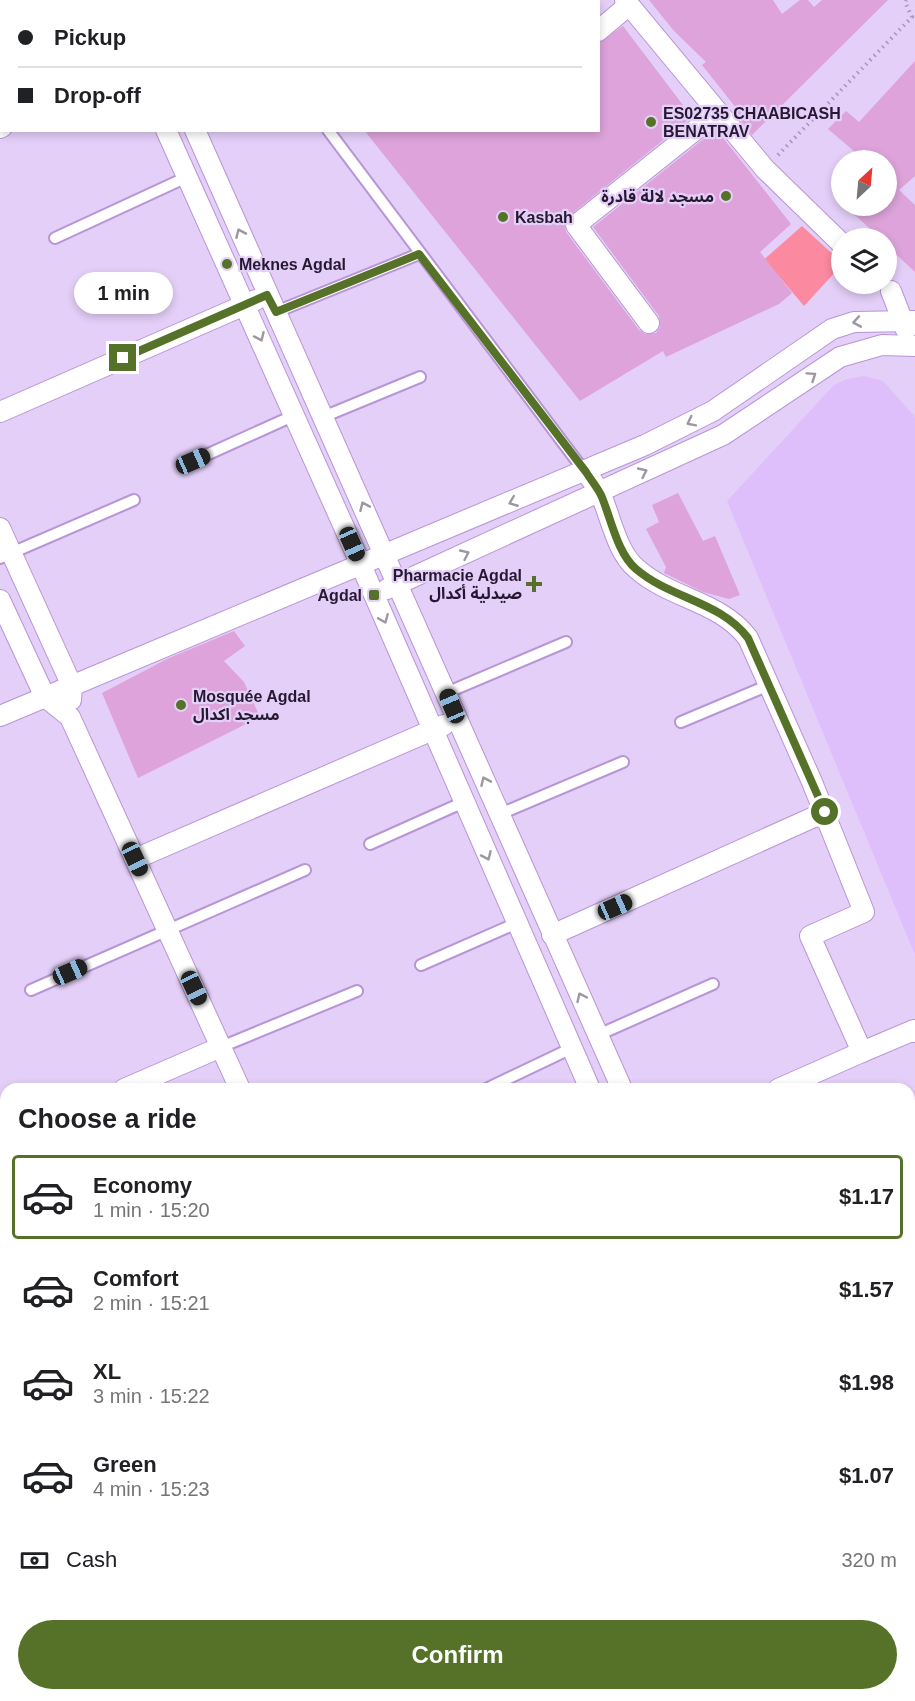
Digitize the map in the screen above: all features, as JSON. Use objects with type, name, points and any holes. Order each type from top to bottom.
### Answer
[{"type":"street","points":[[600,29],[627,2],[765,169],[831,233]]},
{"type":"street","points":[[649,323],[576,225],[718,112]]},
{"type":"street","points":[[167,132],[295,415],[587,1083]]},
{"type":"street","points":[[196,132],[619,1083]]},
{"type":"street","points":[[892,294],[911,318],[908,335],[915,344]]},
{"type":"street","points":[[0,412],[245,305],[271,304]]},
{"type":"street","points":[[0,717],[333,575],[586,472],[713,411],[832,329],[854,322],[911,318]]},
{"type":"street","points":[[374,595],[723,435],[840,357],[882,345],[915,344]]},
{"type":"street","points":[[586,472],[599,492],[623,549],[634,568],[669,591],[723,613],[737,623],[748,638],[825,812],[864,912],[810,936],[862,1052]]},
{"type":"street","points":[[0,528],[6,556],[72,686],[70,717]]},
{"type":"street","points":[[0,600],[45,697],[70,717],[237,1083]]},
{"type":"street","points":[[135,859],[458,719]]},
{"type":"street","points":[[552,935],[825,812]]},
{"type":"street","points":[[792,1083],[914,1030],[915,1032]]},
{"type":"street","points":[[138,1083],[221,1047]]},
{"type":"lane","points":[[329,132],[419,254],[586,472]]},
{"type":"lane","points":[[55,238],[187,177]]},
{"type":"lane","points":[[271,304],[419,254]]},
{"type":"lane","points":[[323,417],[420,377]]},
{"type":"lane","points":[[193,461],[295,415]]},
{"type":"lane","points":[[6,556],[134,500]]},
{"type":"lane","points":[[446,693],[567,642]]},
{"type":"lane","points":[[681,722],[769,685]]},
{"type":"lane","points":[[500,814],[623,762]]},
{"type":"lane","points":[[370,844],[464,802]]},
{"type":"lane","points":[[31,990],[305,870]]},
{"type":"lane","points":[[421,965],[517,923]]},
{"type":"lane","points":[[598,1035],[713,984]]},
{"type":"lane","points":[[221,1047],[357,991]]},
{"type":"lane","points":[[499,1083],[572,1048]]},
{"type":"path","points":[[765,169],[912,17],[906,0]]},
{"type":"shaded area","points":[[802,226],[831,253],[831,277],[804,306],[777,274],[751,271]]},
{"type":"shaded area","points":[[864,376],[883,381],[915,417],[915,955],[727,501],[834,385],[847,379]]},
{"type":"building","points":[[649,0],[773,0],[782,14],[800,0],[808,0],[814,7],[822,0],[888,0],[752,135],[733,112],[737,109],[702,65],[706,62],[674,31]]},
{"type":"building","name":"Kasbah","points":[[623,26],[692,117],[565,221],[566,232],[639,330],[645,334],[656,333],[660,327],[659,316],[593,227],[716,129],[791,224],[760,252],[792,293],[779,304],[666,357],[663,351],[580,401],[366,132],[600,132],[600,42]]},
{"type":"building","points":[[915,61],[915,176],[899,190],[915,205],[915,272],[897,255],[897,228],[869,228],[856,216],[897,216],[897,150],[853,150],[828,129],[846,111],[859,122]]},
{"type":"building","points":[[678,493],[703,541],[715,536],[740,595],[729,599],[703,592],[664,573],[666,567],[646,529],[659,522],[652,505]]},
{"type":"building","name":"Mosquée Agdal مسجد اكدال","points":[[234,631],[245,646],[224,661],[244,682],[260,717],[138,778],[102,693],[169,658]]},
{"type":"place","name":"ES02735 CHAABICASH BENATRAV","points":[[651,122]]},
{"type":"place","name":"مسجد لالة قادرة","points":[[726,196]]},
{"type":"place","name":"Kasbah","points":[[503,217]]},
{"type":"place","name":"Meknes Agdal","points":[[227,264]]},
{"type":"place","name":"Pharmacie Agdal صيدلية أكدال","points":[[534,584]]},
{"type":"place","name":"Agdal","points":[[374,595]]},
{"type":"place","name":"Mosquée Agdal مسجد اكدال","points":[[181,705]]},
{"type":"route","points":[[123,358],[267,295],[276,312],[419,254],[586,472],[599,492],[623,549],[634,568],[669,591],[723,613],[737,623],[748,638],[825,812]]}]
